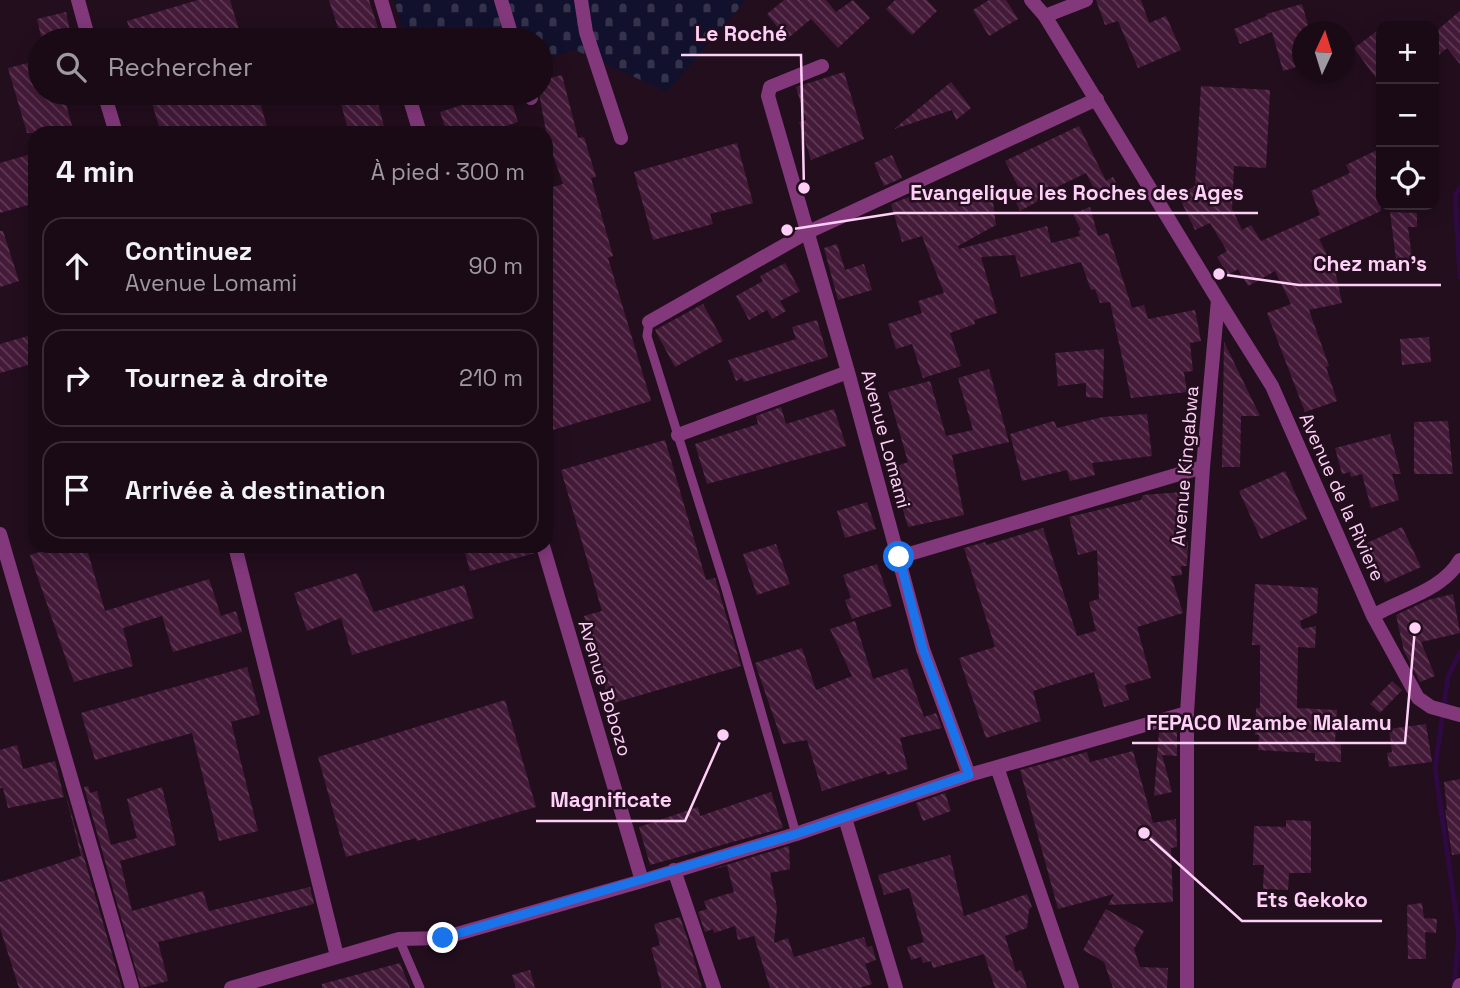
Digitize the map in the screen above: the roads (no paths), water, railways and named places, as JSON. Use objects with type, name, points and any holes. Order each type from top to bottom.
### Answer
[{"type":"street","points":[[78,0],[86,28]]},
{"type":"street","points":[[381,0],[389,28]]},
{"type":"street","points":[[501,0],[509,28]]},
{"type":"street","points":[[581,0],[586,32],[621,138]]},
{"type":"street","points":[[1031,0],[1045,16],[1097,99],[1217,300]]},
{"type":"street","points":[[1045,16],[1086,0]]},
{"type":"street","name":"Avenue Lomami","points":[[822,66],[780,81],[770,87],[768,96],[848,372],[923,649],[969,775]]},
{"type":"street","points":[[649,322],[806,233],[1097,99]]},
{"type":"street","points":[[108,105],[114,126]]},
{"type":"street","points":[[412,105],[418,126]]},
{"type":"street","name":"Avenue Kingabwa","points":[[1186,988],[1187,713],[1217,300]]},
{"type":"street","name":"Avenue de la Riviere","points":[[1217,300],[1272,386],[1373,615],[1418,698],[1431,707],[1457,715]]},
{"type":"street","points":[[678,435],[848,372]]},
{"type":"street","points":[[899,557],[1203,467]]},
{"type":"street","points":[[0,534],[132,988]]},
{"type":"street","points":[[237,553],[337,956]]},
{"type":"street","name":"Avenue Bobozo","points":[[545,553],[642,881]]},
{"type":"street","points":[[1373,615],[1439,583],[1453,572],[1460,560]]},
{"type":"street","points":[[231,988],[399,939],[443,938],[642,881],[796,834],[969,775],[1187,713]]},
{"type":"street","points":[[997,767],[1072,988]]},
{"type":"street","points":[[845,818],[896,988]]},
{"type":"street","points":[[674,870],[714,988]]},
{"type":"lane","points":[[649,322],[647,336],[796,834]]},
{"type":"lane","points":[[399,939],[420,988]]},
{"type":"waterway","points":[[1460,188],[1455,195],[1460,277]]},
{"type":"waterway","points":[[1454,986],[1459,935],[1435,768],[1448,677],[1460,652]]},
{"type":"place","name":"Le Roché","points":[[804,188]]},
{"type":"place","name":"Evangelique les Roches des Ages","points":[[787,230]]},
{"type":"place","name":"Chez man's","points":[[1219,274]]},
{"type":"place","name":"FEPACO Nzambe Malamu","points":[[1415,628]]},
{"type":"place","name":"Magnificate","points":[[723,735]]},
{"type":"place","name":"Ets Gekoko","points":[[1144,833]]}]
